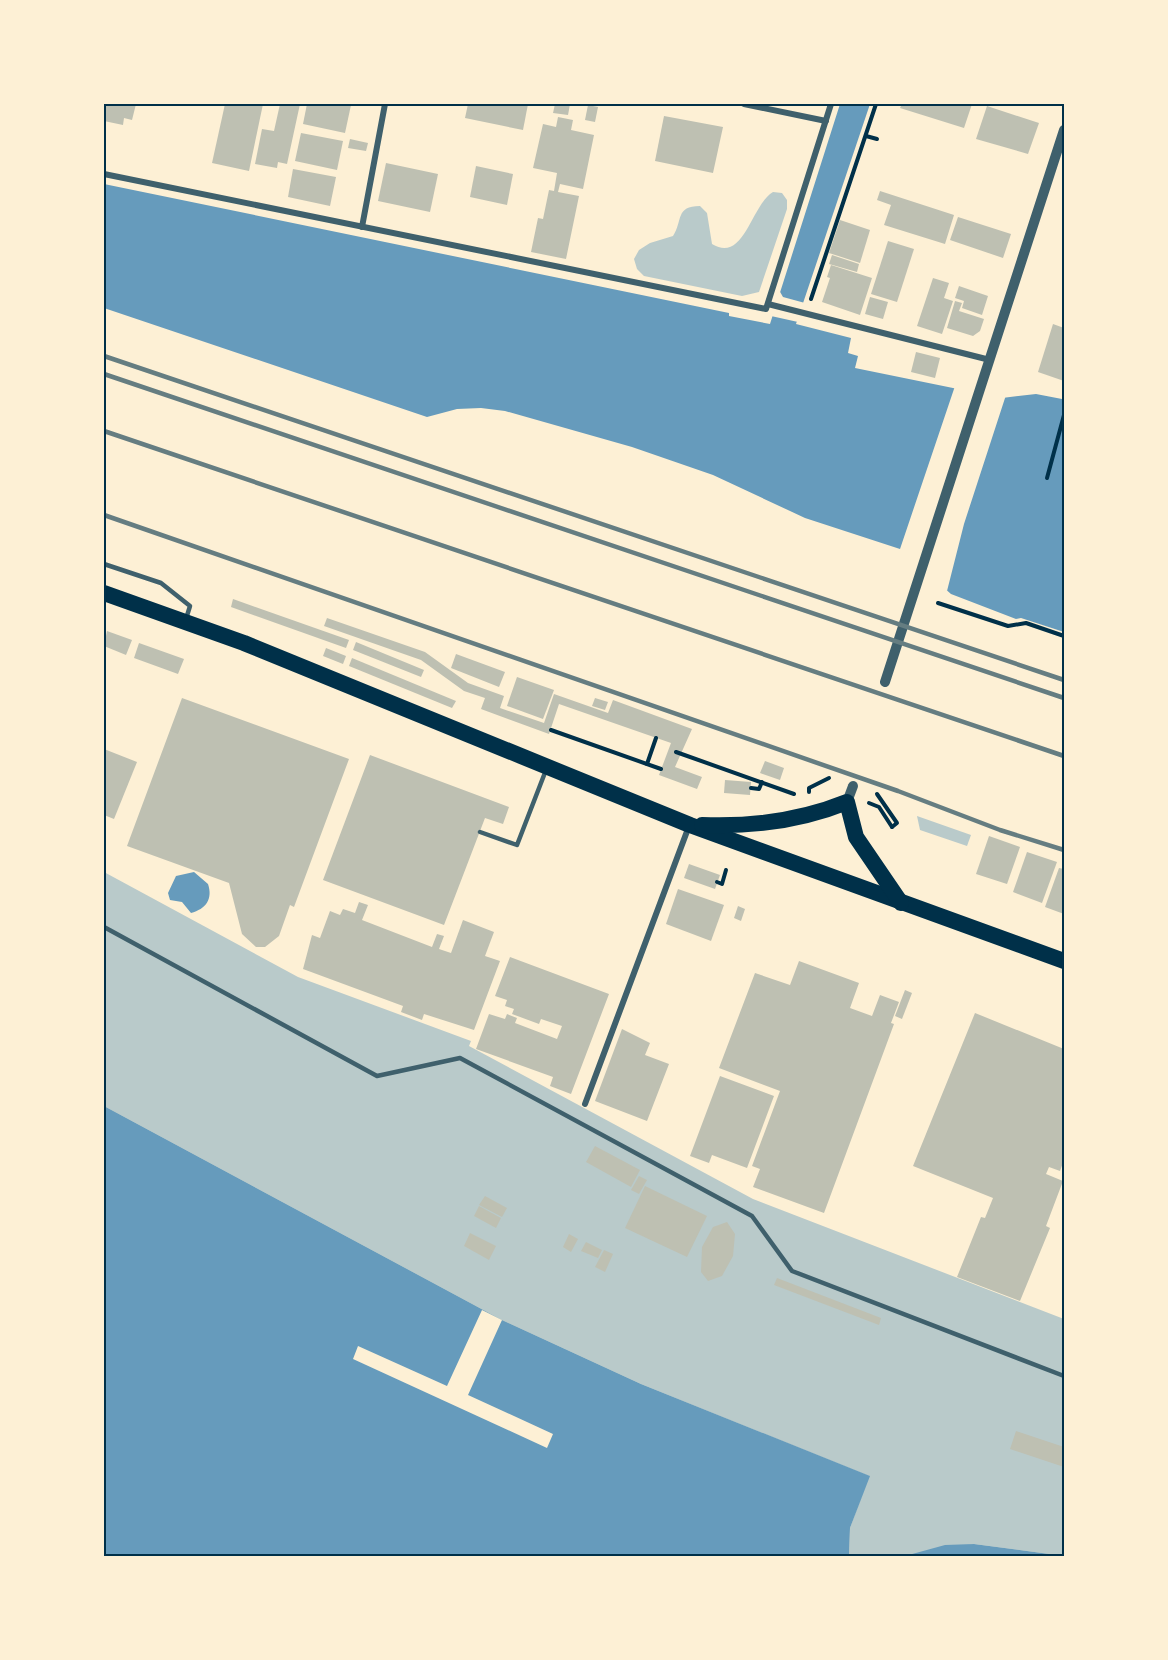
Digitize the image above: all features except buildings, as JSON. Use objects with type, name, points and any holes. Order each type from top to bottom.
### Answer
[{"type":"highway","points":[[104,593],[186,621],[690,825],[901,903],[1065,960]]},
{"type":"highway","points":[[690,825],[732,826],[779,822],[802,818],[847,802],[856,837],[901,903]]},
{"type":"street","points":[[362,227],[386,104]]},
{"type":"street","points":[[744,104],[826,121]]},
{"type":"street","points":[[104,174],[766,309],[771,305],[831,104]]},
{"type":"street","points":[[885,682],[1065,130]]},
{"type":"street","points":[[771,305],[990,360]]},
{"type":"street","points":[[847,802],[853,786]]},
{"type":"street","points":[[585,1104],[690,825]]},
{"type":"lane","points":[[104,564],[168,587],[190,606],[186,621]]},
{"type":"lane","points":[[480,832],[517,845],[547,767]]},
{"type":"lane","points":[[104,927],[377,1076],[460,1058],[752,1216],[792,1271],[1065,1376]]},
{"type":"path","points":[[803,313],[876,104]]},
{"type":"path","points":[[866,136],[877,139]]},
{"type":"path","points":[[1047,478],[1065,415]]},
{"type":"path","points":[[938,603],[1008,626],[1026,623],[1065,636]]},
{"type":"path","points":[[550,730],[661,769]]},
{"type":"path","points":[[646,764],[656,738]]},
{"type":"path","points":[[676,752],[798,796]]},
{"type":"path","points":[[751,788],[759,789],[762,782]]},
{"type":"path","points":[[877,794],[897,824],[892,827],[879,807]]},
{"type":"path","points":[[717,882],[722,884],[726,870]]},
{"type":"shaded area","points":[[773,192],[782,193],[787,200],[787,209],[759,292],[742,296],[644,276],[637,269],[634,259],[639,250],[650,243],[673,236],[681,215],[687,209],[700,206],[707,213],[712,244],[723,248],[732,246],[740,240],[765,199]]},
{"type":"shaded area","points":[[917,816],[971,835],[967,846],[920,830]]},
{"type":"shaded area","points":[[104,872],[298,977],[471,1041],[469,1046],[753,1199],[1064,1319],[1064,1556],[974,1544],[905,1556],[849,1556],[850,1528],[869,1476],[641,1384],[502,1320],[104,1106]]},
{"type":"water","points":[[840,104],[870,104],[796,324],[851,338],[848,353],[858,356],[855,368],[1002,398],[1036,394],[1062,399],[1064,392],[1064,632],[1021,618],[1016,619],[951,594],[900,549],[805,518],[713,475],[632,447],[505,411],[481,408],[457,409],[427,417],[104,308],[104,184],[729,313],[729,316],[770,324]]},
{"type":"water","points":[[194,872],[208,884],[210,894],[207,903],[201,909],[191,913],[182,902],[170,900],[168,893],[176,876]]},
{"type":"water","points":[[104,1106],[502,1320],[641,1384],[870,1476],[850,1528],[849,1556],[104,1556]]},
{"type":"water","points":[[974,1544],[1064,1556],[905,1556],[945,1545]]},
{"type":"pier","points":[[779,290],[783,297],[805,303],[798,322],[771,316]]},
{"type":"pier","points":[[955,386],[1006,395],[964,524],[947,591],[940,588],[899,552]]},
{"type":"pier","points":[[482,1310],[502,1320],[468,1395],[553,1434],[547,1448],[353,1359],[358,1346],[447,1386]]},
{"type":"railway","points":[[104,356],[1064,680]]},
{"type":"railway","points":[[104,374],[1064,698]]},
{"type":"railway","points":[[104,431],[1064,756]]},
{"type":"railway","points":[[104,515],[898,791],[1000,830],[1064,850]]}]
